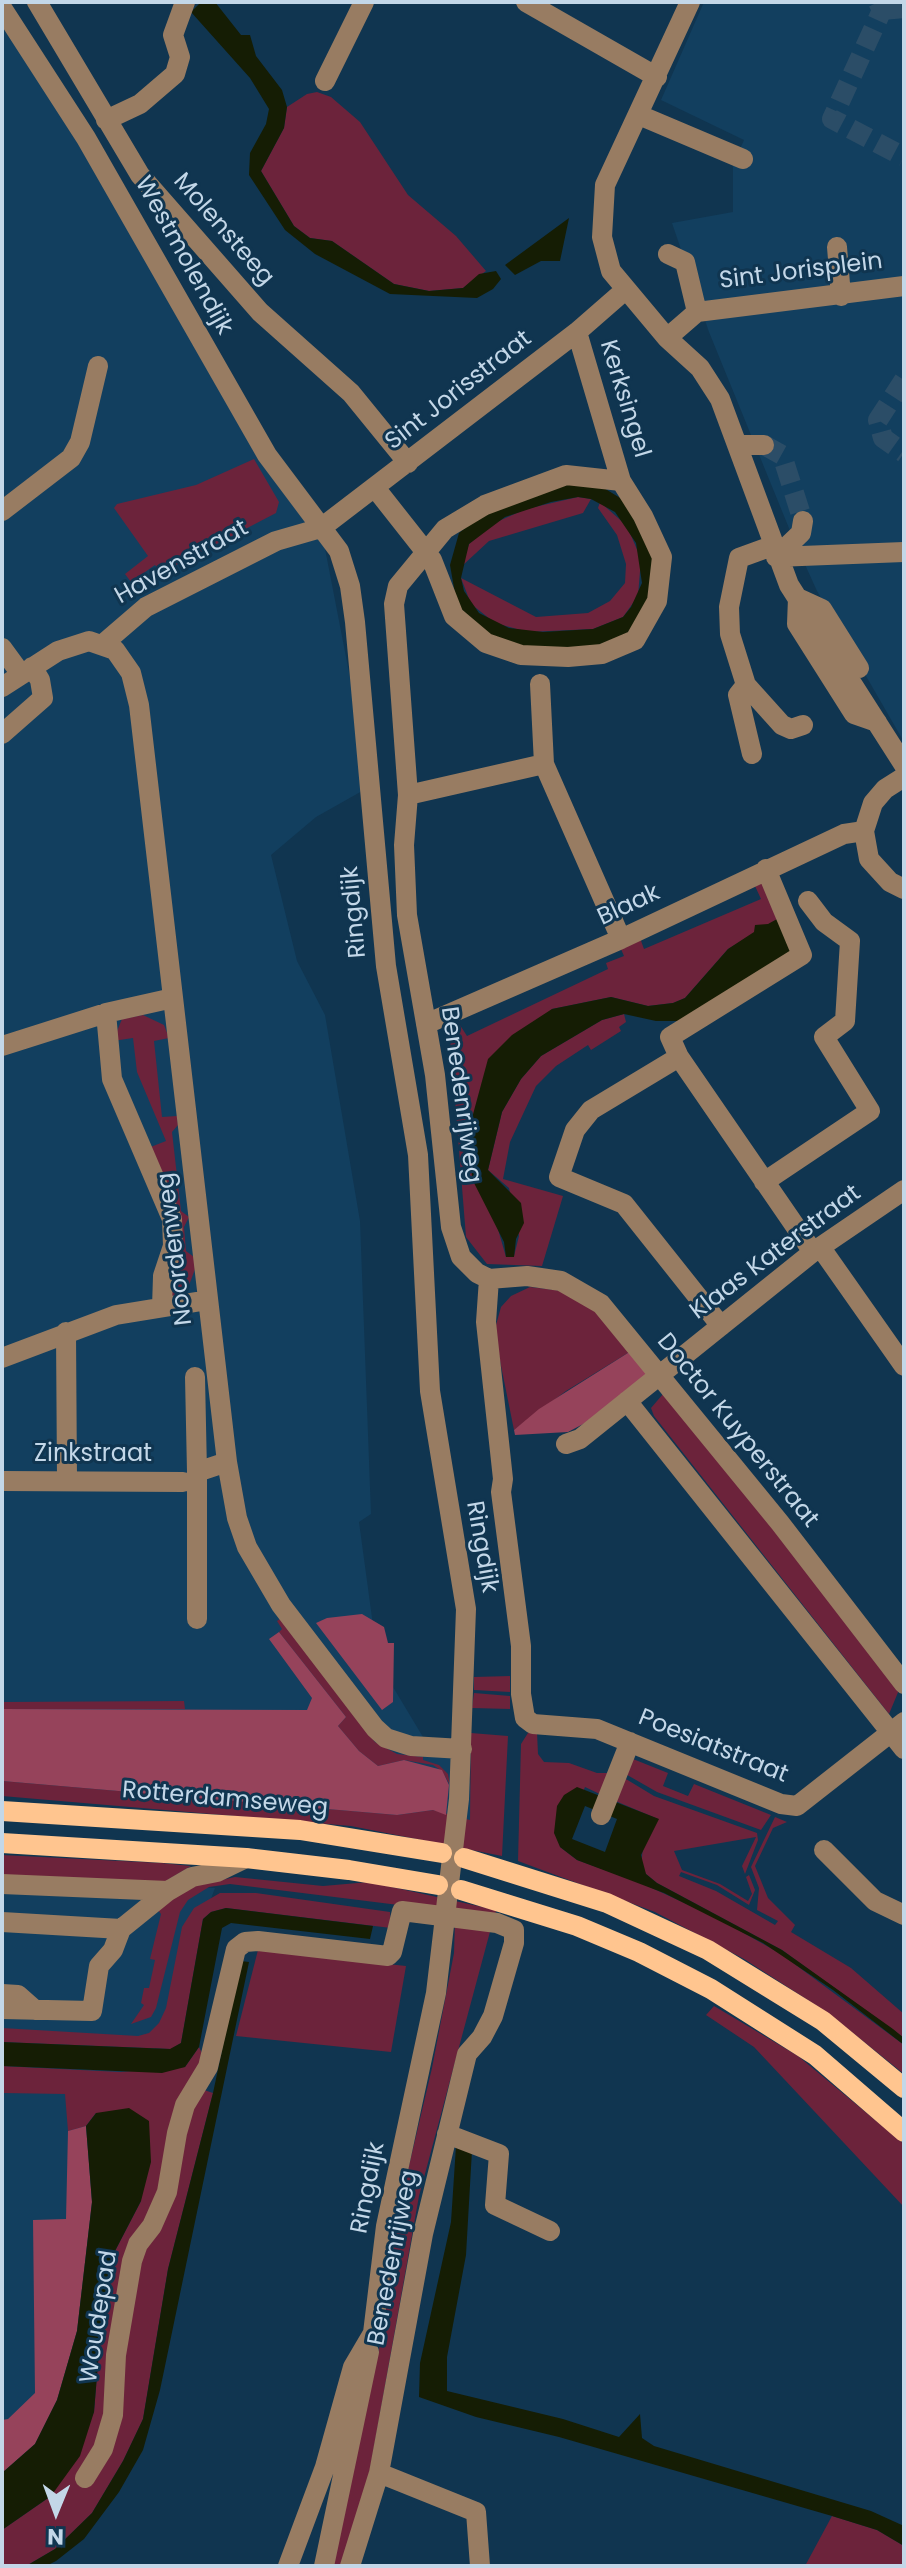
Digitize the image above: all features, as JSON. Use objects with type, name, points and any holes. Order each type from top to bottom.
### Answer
[{"type":"main road","name":"Rotterdamseweg","points":[[2,1811],[300,1830],[442,1853]]},
{"type":"main road","points":[[2,1843],[246,1858],[349,1870],[438,1885]]},
{"type":"main road","points":[[464,1858],[607,1903],[708,1950],[823,2021],[904,2088]]},
{"type":"main road","points":[[461,1890],[577,1926],[639,1952],[711,1989],[815,2055],[904,2132]]},
{"type":"street","name":"Molensteeg","points":[[37,2],[140,175],[260,312],[351,393],[408,463]]},
{"type":"street","points":[[106,120],[140,104],[175,74],[180,57],[173,35],[185,2]]},
{"type":"street","points":[[325,81],[364,2]]},
{"type":"street","points":[[526,2],[657,77]]},
{"type":"street","points":[[690,2],[605,185],[601,212],[602,237],[611,271],[624,291],[667,338],[700,368],[720,399],[774,552],[798,598],[904,765]]},
{"type":"street","name":"Westmolendijk","points":[[2,8],[86,138],[267,455],[321,528]]},
{"type":"street","points":[[639,115],[743,159]]},
{"type":"street","points":[[837,247],[841,296]]},
{"type":"street","points":[[668,254],[685,262],[697,312]]},
{"type":"street","name":"Sint Jorisplein","points":[[667,338],[697,312],[756,302],[841,296],[904,286]]},
{"type":"street","name":"Sint Jorisstraat","points":[[321,528],[376,489],[577,332],[624,291]]},
{"type":"street","name":"Kerksingel","points":[[577,332],[621,481],[649,527],[662,565],[657,601],[644,630],[635,640],[602,654],[539,658],[486,643],[468,632],[448,608],[432,560],[425,550],[445,529],[485,505],[566,475],[621,481]]},
{"type":"street","points":[[2,511],[71,458],[80,442],[98,366]]},
{"type":"street","points":[[738,445],[764,445]]},
{"type":"street","points":[[376,489],[425,550]]},
{"type":"street","points":[[774,552],[801,533],[803,521]]},
{"type":"street","name":"Havenstraat","points":[[103,644],[146,607],[276,541],[321,528]]},
{"type":"street","name":"Ringdijk","points":[[288,2566],[325,2467],[353,2367],[373,2333],[386,2226],[444,1945],[459,1799],[466,1609],[430,1391],[418,1155],[386,966],[350,586],[339,551],[321,528]]},
{"type":"street","name":"Benedenrijweg","points":[[425,550],[398,586],[394,604],[408,795],[404,845],[407,915],[426,1024],[451,1227],[466,1265],[489,1279]]},
{"type":"street","points":[[803,725],[791,729],[782,725],[746,685],[729,622],[739,558],[774,552],[855,556],[904,552]]},
{"type":"street","points":[[2,687],[72,645],[89,641],[103,644]]},
{"type":"street","name":"Noordenweg","points":[[103,644],[123,659],[135,685],[227,1462],[237,1518],[261,1574],[375,1728],[386,1738],[411,1746],[462,1749]]},
{"type":"street","points":[[2,648],[40,680],[43,698],[2,734]]},
{"type":"street","points":[[540,684],[544,764],[621,939]]},
{"type":"street","points":[[746,685],[738,695],[752,754]]},
{"type":"street","points":[[408,795],[544,764]]},
{"type":"street","points":[[904,777],[885,789],[873,803],[858,831],[869,859],[890,882],[904,889]]},
{"type":"street","name":"Blaak","points":[[426,1024],[858,831]]},
{"type":"street","points":[[763,871],[802,955],[670,1037],[679,1057],[764,1182],[904,1366]]},
{"type":"street","points":[[764,1182],[870,1111],[824,1037],[845,1021],[850,941],[824,922],[808,901]]},
{"type":"street","points":[[2,1046],[106,1013],[173,998]]},
{"type":"street","name":"Noordenweg","points":[[106,1013],[112,1079],[172,1219],[173,1246],[163,1276],[162,1307]]},
{"type":"street","points":[[679,1057],[591,1110],[575,1130],[559,1177],[624,1204],[721,1326]]},
{"type":"street","name":"Klaas Katerstraat","points":[[566,1444],[580,1439],[817,1250],[904,1190]]},
{"type":"street","name":"Doctor Kuyperstraat","points":[[489,1279],[527,1276],[561,1281],[601,1304],[780,1523],[904,1684]]},
{"type":"street","name":"Poesiatstraat","points":[[489,1279],[486,1322],[503,1479],[501,1492],[521,1646],[521,1703],[525,1718],[533,1724],[597,1729],[781,1804],[797,1806],[900,1734]]},
{"type":"street","points":[[2,1358],[116,1315],[208,1300]]},
{"type":"street","points":[[66,1332],[67,1480]]},
{"type":"street","points":[[195,1377],[190,1477],[197,1619]]},
{"type":"street","points":[[627,1401],[900,1734]]},
{"type":"street","name":"Zinkstraat","points":[[2,1481],[190,1477],[227,1462]]},
{"type":"street","points":[[601,1815],[630,1742]]},
{"type":"street","points":[[824,1850],[875,1901],[904,1915]]},
{"type":"street","points":[[2,2009],[92,2011],[95,1976],[113,1950],[121,1929],[168,1891],[192,1877],[217,1872],[246,1858]]},
{"type":"street","points":[[2,1884],[168,1891]]},
{"type":"street","name":"Benedenrijweg","points":[[350,2566],[379,2473],[423,2234],[467,2054],[482,2037],[493,2016],[514,1943],[514,1930],[497,1923],[402,1911]]},
{"type":"street","name":"Woudepad","points":[[85,2478],[103,2449],[111,2424],[116,2355],[132,2261],[167,2192],[177,2133],[185,2105],[208,2067],[236,1949],[245,1942],[258,1941],[388,1956],[392,1952],[402,1911]]},
{"type":"street","points":[[2,1922],[121,1929]]},
{"type":"street","points":[[2,1994],[18,1995],[35,2010]]},
{"type":"street","points":[[447,2134],[499,2154],[495,2205],[550,2231]]},
{"type":"street","name":"Benedenrijweg","points":[[324,2566],[373,2333]]},
{"type":"street","points":[[379,2473],[476,2512],[480,2566]]},
{"type":"shaded area","points":[[201,2],[215,2],[241,35],[250,35],[256,56],[282,90],[287,107],[284,128],[261,171],[294,226],[310,238],[332,241],[394,284],[429,291],[463,288],[479,274],[496,271],[501,279],[493,289],[477,298],[390,294],[315,254],[285,230],[249,175],[250,153],[266,124],[269,109],[250,78],[191,12]]},
{"type":"shaded area","points":[[704,2],[904,2],[904,742],[817,591],[793,538],[709,332],[672,223],[733,212],[733,165],[744,140],[661,100]]},
{"type":"shaded area","points":[[2,8],[321,528],[371,786],[316,817],[271,855],[297,961],[325,1015],[360,1221],[371,1514],[359,1522],[378,1662],[429,1747],[462,1749],[482,1831],[2,1774]]},
{"type":"shaded area","points":[[317,92],[331,97],[360,122],[408,195],[456,236],[486,271],[463,288],[429,291],[394,284],[332,241],[310,238],[294,226],[261,171],[284,128],[287,107],[307,94]]},
{"type":"shaded area","points":[[569,218],[560,261],[541,261],[515,275],[505,265]]},
{"type":"shaded area","points":[[254,459],[279,502],[276,513],[161,573],[155,565],[131,582],[125,574],[148,556],[114,508],[117,504],[196,485]]},
{"type":"shaded area","points":[[570,484],[599,485],[625,501],[654,561],[650,603],[626,635],[592,647],[526,648],[490,636],[457,605],[450,565],[459,533],[487,510]],"holes":[[[578,497],[591,499],[615,512],[636,543],[642,583],[623,617],[593,629],[543,632],[509,628],[479,613],[464,591],[461,578],[469,544],[505,517],[551,502]]]},
{"type":"shaded area","points":[[578,497],[591,499],[583,513],[489,541],[462,566],[469,544],[492,524],[526,509]]},
{"type":"shaded area","points":[[600,502],[627,526],[641,559],[638,596],[623,617],[593,629],[528,632],[495,623],[471,604],[461,578],[536,617],[588,613],[610,601],[625,583],[626,564],[617,535],[598,508]]},
{"type":"shaded area","points":[[763,882],[779,918],[728,949],[685,998],[648,1006],[611,997],[552,1009],[469,1129],[506,1257],[514,1256],[519,1236],[509,1188],[488,1170],[502,1112],[521,1079],[541,1056],[602,1020],[624,1014],[626,1022],[619,1027],[621,1031],[591,1050],[588,1045],[556,1066],[536,1086],[510,1142],[503,1179],[563,1196],[542,1266],[487,1264],[466,1237],[449,1025],[458,1022],[467,1036],[608,969],[606,963],[624,956],[620,947],[640,938],[644,949],[761,899],[755,886]]},
{"type":"shaded area","points":[[779,918],[793,952],[682,1021],[656,1021],[624,1014],[602,1020],[541,1056],[521,1079],[502,1112],[488,1170],[521,1203],[524,1223],[516,1239],[514,1257],[506,1257],[504,1242],[472,1179],[469,1129],[488,1059],[512,1035],[552,1009],[611,997],[648,1006],[685,998],[728,949],[754,932],[755,925],[768,924]]},
{"type":"shaded area","points":[[143,1015],[164,1025],[169,1038],[154,1041],[162,1117],[177,1116],[178,1125],[172,1132],[181,1211],[189,1217],[184,1227],[186,1251],[194,1257],[195,1269],[188,1288],[169,1298],[174,1266],[148,1148],[166,1141],[137,1072],[133,1038],[113,1041],[122,1019]]},
{"type":"shaded area","points":[[530,1287],[563,1291],[589,1303],[631,1351],[566,1391],[514,1430],[496,1341],[496,1325],[501,1307],[511,1296]]},
{"type":"shaded area","points":[[631,1351],[647,1375],[587,1422],[568,1432],[515,1435],[514,1430],[539,1409]]},
{"type":"shaded area","points":[[663,1394],[675,1404],[899,1690],[889,1714],[654,1416],[651,1408]]},
{"type":"shaded area","points":[[362,1614],[384,1627],[388,1643],[394,1643],[393,1702],[382,1710],[316,1623],[327,1618]]},
{"type":"shaded area","points":[[280,1619],[375,1742],[397,1754],[423,1757],[423,1760],[439,1765],[448,1774],[450,1785],[442,1771],[433,1765],[404,1760],[378,1766],[359,1751],[338,1726],[346,1717],[279,1632],[282,1629],[277,1621]]},
{"type":"shaded area","points":[[279,1632],[346,1717],[338,1726],[359,1751],[378,1766],[404,1760],[442,1770],[449,1785],[446,1815],[433,1810],[397,1815],[2,1781],[2,1709],[307,1710],[312,1698],[269,1639]]},
{"type":"shaded area","points":[[510,1676],[510,1692],[474,1690],[474,1677]]},
{"type":"shaded area","points":[[474,1693],[510,1696],[510,1709],[472,1708]]},
{"type":"shaded area","points":[[184,1701],[185,1709],[2,1709],[2,1702]]},
{"type":"shaded area","points":[[537,1732],[538,1754],[544,1762],[569,1763],[597,1773],[611,1773],[604,1796],[585,1787],[560,1847],[577,1860],[641,1883],[717,1918],[781,1954],[904,2045],[904,2074],[828,2013],[744,1959],[655,1912],[518,1861],[521,1744],[528,1733]]},
{"type":"shaded area","points":[[471,1733],[508,1736],[502,1856],[351,1826],[2,1796],[2,1781],[397,1815],[433,1810],[470,1820]]},
{"type":"shaded area","points":[[628,1757],[668,1773],[663,1786],[688,1796],[694,1784],[771,1815],[761,1830],[657,1792],[622,1772]]},
{"type":"shaded area","points":[[621,1776],[654,1796],[757,1833],[758,1840],[745,1874],[742,1866],[756,1837],[674,1851],[682,1870],[720,1884],[748,1901],[752,1894],[746,1877],[749,1875],[755,1890],[749,1905],[717,1885],[681,1872],[679,1876],[716,1891],[775,1925],[778,1921],[757,1910],[759,1888],[751,1867],[775,1817],[787,1822],[773,1828],[755,1866],[768,1898],[795,1925],[791,1932],[851,1968],[904,2014],[904,2038],[782,1950],[657,1883],[646,1874],[641,1866],[643,1847],[658,1819],[613,1800]]},
{"type":"shaded area","points":[[577,1787],[659,1819],[641,1855],[646,1874],[657,1883],[782,1950],[893,2029],[904,2038],[904,2045],[833,1990],[763,1943],[664,1893],[577,1860],[560,1847],[554,1833],[557,1806],[564,1795]],"holes":[[[585,1806],[617,1819],[605,1852],[572,1839]]]},
{"type":"shaded area","points":[[2,1855],[191,1866],[164,1882],[2,1875]]},
{"type":"shaded area","points":[[235,1877],[323,1886],[369,1882],[496,1910],[495,1917],[230,1884],[209,1887],[188,1900],[180,1912],[156,2008],[151,2017],[131,2024],[144,2005],[141,2003],[144,1988],[149,1988],[155,1960],[150,1959],[161,1914],[157,1909],[191,1887]]},
{"type":"shaded area","points":[[2,1879],[215,1888],[120,2144],[77,2377],[2,2467]]},
{"type":"shaded area","points":[[220,1893],[256,1893],[390,1912],[391,1928],[226,1908],[211,1912],[203,1919],[181,2043],[171,2049],[2,2042],[2,2028],[138,2036],[149,2033],[159,2023],[166,2008],[182,1927],[194,1908]]},
{"type":"shaded area","points":[[226,1908],[373,1926],[370,1939],[231,1923],[222,1928],[199,2047],[185,2067],[162,2073],[2,2066],[2,2042],[170,2049],[181,2043],[203,1919],[211,1912]]},
{"type":"shaded area","points":[[455,1921],[491,1928],[419,2196],[369,2475],[342,2566],[330,2566],[379,2350],[400,2204],[432,2068],[454,1953]]},
{"type":"shaded area","points":[[258,1950],[406,1966],[391,2052],[236,2036]]},
{"type":"shaded area","points":[[241,1961],[249,1962],[160,2390],[143,2450],[119,2492],[84,2539],[46,2566],[26,2566],[55,2549],[92,2513],[123,2461],[143,2419],[168,2269],[213,2093]]},
{"type":"shaded area","points":[[714,2006],[798,2056],[904,2144],[904,2207],[754,2047],[706,2015]]},
{"type":"shaded area","points":[[199,2047],[205,2059],[178,2140],[201,2089],[213,2093],[168,2269],[143,2419],[123,2461],[92,2513],[55,2549],[26,2566],[2,2566],[2,2530],[51,2496],[94,2412],[99,2351],[115,2251],[141,2201],[96,2113],[86,2126],[68,2131],[65,2094],[2,2093],[2,2066],[120,2072],[185,2067]]},
{"type":"shaded area","points":[[129,2108],[149,2121],[151,2162],[141,2201],[115,2251],[99,2351],[94,2412],[80,2456],[51,2496],[2,2530],[2,2473],[35,2444],[57,2400],[77,2331],[92,2202],[86,2126],[96,2113]]},
{"type":"shaded area","points":[[86,2126],[92,2202],[77,2331],[57,2400],[35,2444],[2,2473],[2,2420],[8,2419],[35,2393],[33,2220],[66,2219],[68,2131]]},
{"type":"shaded area","points":[[456,2146],[472,2150],[466,2255],[447,2357],[447,2391],[563,2419],[619,2437],[640,2414],[642,2438],[654,2446],[871,2511],[904,2526],[904,2546],[877,2530],[832,2516],[559,2437],[476,2417],[419,2397],[420,2363],[451,2222]]},
{"type":"shaded area","points":[[832,2516],[877,2530],[904,2546],[904,2566],[805,2566]]},
{"type":"tunnel","points":[[878,2],[882,10],[832,119],[904,157]]},
{"type":"tunnel","points":[[882,10],[904,8]]},
{"type":"tunnel","points":[[904,380],[878,420],[883,438],[904,453]]},
{"type":"tunnel","points":[[764,445],[782,455],[803,521]]}]
